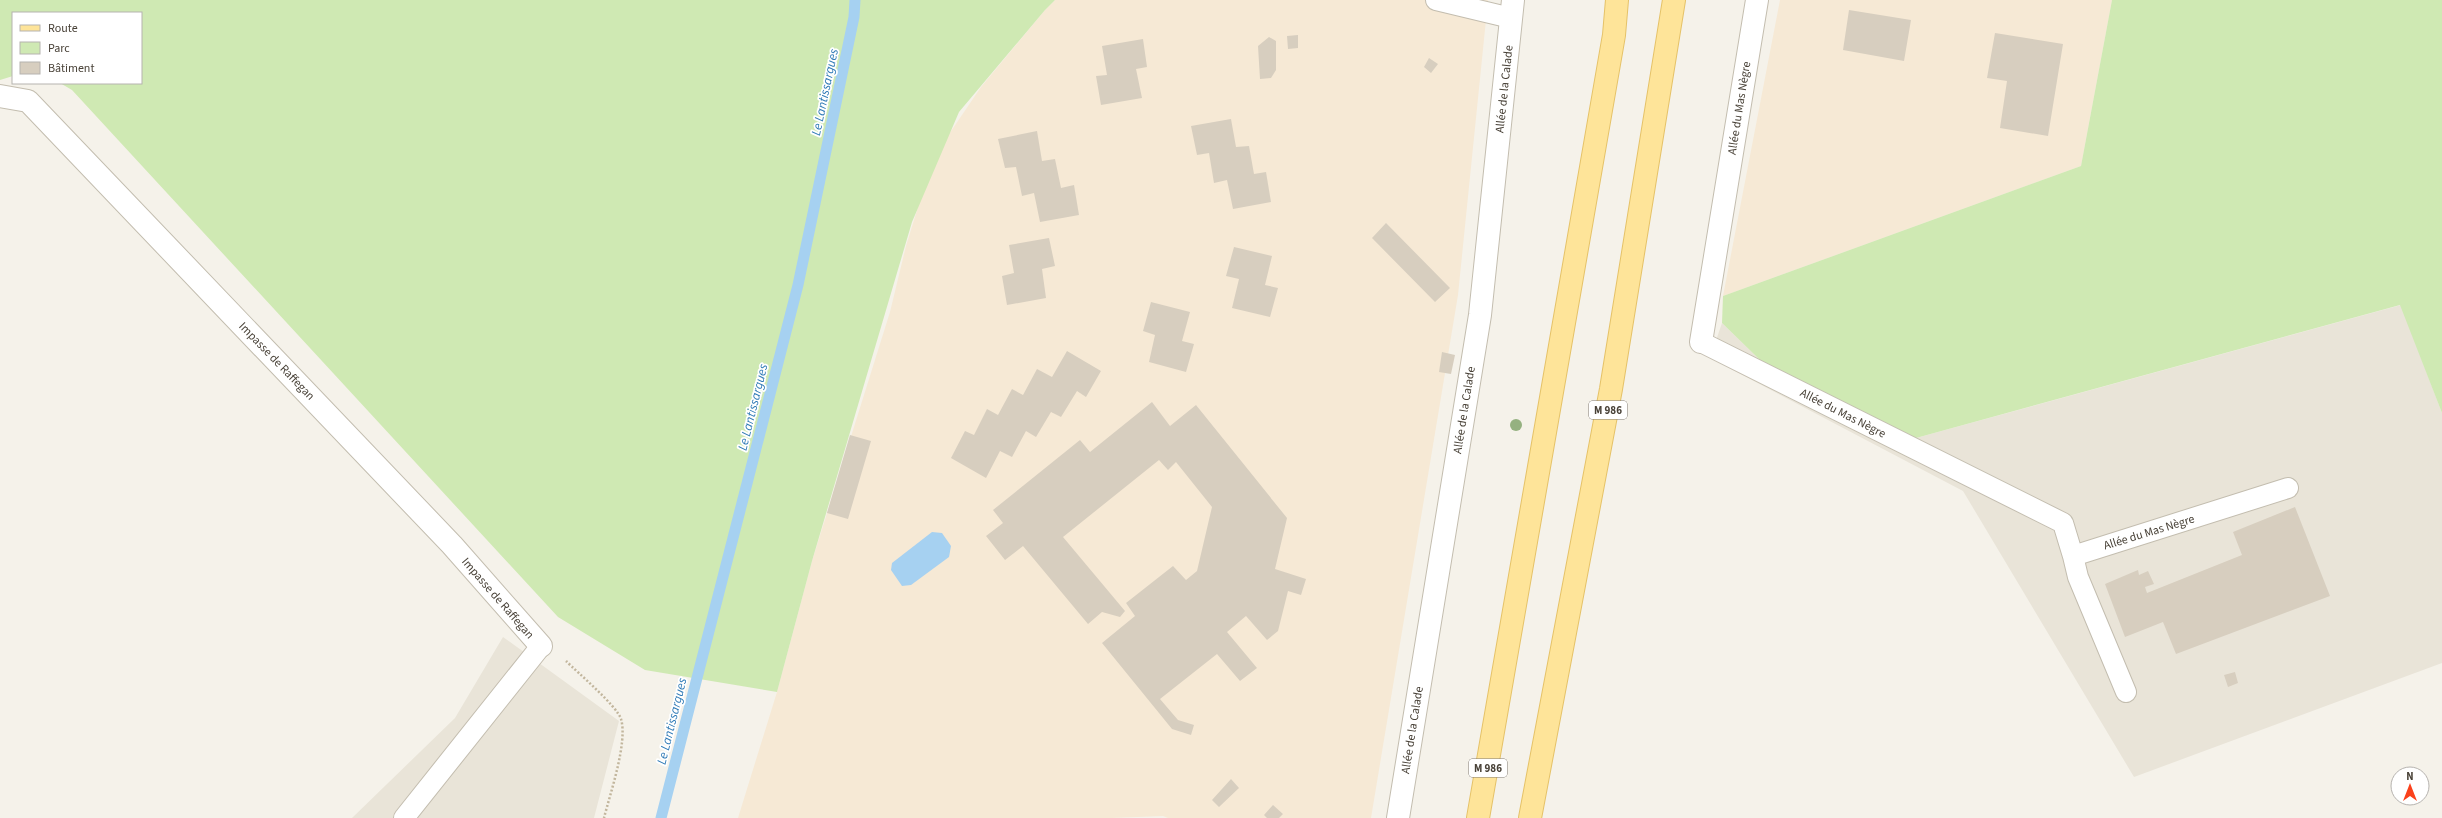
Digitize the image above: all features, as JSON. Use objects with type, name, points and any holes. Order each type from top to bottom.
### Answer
[{"type":"main road","name":"M 986","points":[[1478,818],[1556,377],[1614,36],[1617,0]]},
{"type":"main road","name":"M 986","points":[[1530,818],[1612,389],[1674,0]]},
{"type":"street","name":"Allée du Mas Nègre","points":[[1701,342],[1757,0]]},
{"type":"street","name":"Allée de la Calade","points":[[1398,818],[1480,315],[1512,9]]},
{"type":"street","name":"Impasse de Raffegan","points":[[0,96],[28,101],[452,545],[541,646]]},
{"type":"lane","points":[[1436,0],[1512,9]]},
{"type":"lane","name":"Allée du Mas Nègre","points":[[1701,342],[2063,523],[2073,556],[2288,488]]},
{"type":"lane","points":[[2073,556],[2078,577],[2126,692]]},
{"type":"lane","points":[[404,818],[541,646]]},
{"type":"path","points":[[541,646],[557,653],[602,696],[621,718],[621,752],[604,818]]},
{"type":"shaded area","points":[[1055,0],[1488,0],[1458,295],[1371,818],[1168,818],[1163,816],[1112,818],[738,818],[777,692],[812,561],[890,312],[906,246],[926,181],[945,140],[981,87]]},
{"type":"shaded area","points":[[1780,0],[2112,0],[2081,166],[1723,296]]},
{"type":"shaded area","points":[[2401,305],[2442,413],[2442,663],[2134,777],[1963,491],[1710,358],[1722,323],[1762,362],[1916,438]]},
{"type":"shaded area","points":[[503,637],[619,721],[594,818],[352,818],[455,718]]},
{"type":"green space","points":[[0,0],[1055,0],[959,112],[912,222],[812,561],[777,692],[645,670],[558,617],[72,90],[62,84],[142,84],[142,12],[12,12],[12,76],[0,80]]},
{"type":"green space","points":[[2112,0],[2442,0],[2442,413],[2400,305],[1916,438],[1762,362],[1722,323],[1723,296],[2081,166]]},
{"type":"water","points":[[932,532],[942,533],[951,546],[949,557],[911,585],[902,586],[891,570],[892,563]]},
{"type":"building","points":[[1849,10],[1911,20],[1904,61],[1843,50]]},
{"type":"building","points":[[1995,33],[2063,44],[2048,136],[2000,128],[2007,81],[1987,78]]},
{"type":"building","points":[[1298,35],[1298,48],[1288,49],[1287,36]]},
{"type":"building","points":[[1269,37],[1276,41],[1276,70],[1271,78],[1260,79],[1258,46]]},
{"type":"building","points":[[1143,39],[1147,67],[1136,69],[1142,98],[1101,105],[1096,76],[1107,75],[1102,46]]},
{"type":"building","points":[[1429,58],[1438,64],[1431,73],[1424,67]]},
{"type":"building","points":[[1231,119],[1236,147],[1249,146],[1254,174],[1266,172],[1271,202],[1233,209],[1227,180],[1214,183],[1209,153],[1197,155],[1191,126]]},
{"type":"building","points":[[1037,131],[1042,161],[1055,159],[1061,188],[1074,185],[1079,215],[1040,222],[1034,193],[1022,196],[1016,167],[1005,168],[998,139]]},
{"type":"building","points":[[1386,223],[1450,288],[1435,302],[1372,238]]},
{"type":"building","points":[[1049,238],[1055,266],[1042,269],[1046,298],[1007,305],[1002,276],[1014,273],[1009,245]]},
{"type":"building","points":[[1234,247],[1272,256],[1265,285],[1278,288],[1270,317],[1232,308],[1239,279],[1226,276]]},
{"type":"building","points":[[1151,302],[1190,312],[1182,341],[1194,344],[1186,372],[1149,362],[1155,335],[1143,331]]},
{"type":"building","points":[[1067,351],[1101,371],[1086,397],[1077,391],[1061,417],[1051,412],[1036,437],[1026,431],[1012,457],[1000,451],[986,478],[951,458],[965,431],[974,435],[987,409],[998,415],[1012,389],[1023,395],[1037,369],[1052,377]]},
{"type":"building","points":[[1442,352],[1455,355],[1451,374],[1439,372]]},
{"type":"building","points":[[1152,402],[1170,426],[1196,405],[1287,518],[1275,569],[1306,579],[1301,595],[1288,591],[1278,631],[1267,640],[1246,616],[1227,632],[1257,668],[1240,681],[1217,654],[1160,699],[1178,720],[1194,725],[1191,735],[1172,729],[1102,643],[1135,616],[1126,603],[1173,566],[1186,580],[1197,571],[1212,507],[1176,462],[1168,470],[1159,460],[1063,537],[1125,611],[1120,617],[1102,612],[1088,624],[1023,546],[1005,560],[986,536],[1003,523],[993,510],[1080,440],[1090,452]]},
{"type":"building","points":[[850,435],[871,441],[848,519],[827,513]]},
{"type":"building","points":[[2295,507],[2330,596],[2176,654],[2163,622],[2125,637],[2105,584],[2138,570],[2139,575],[2148,571],[2154,584],[2145,587],[2147,593],[2242,555],[2233,532]]},
{"type":"building","points":[[2235,672],[2238,683],[2228,687],[2224,675]]},
{"type":"building","points":[[1231,779],[1239,788],[1219,807],[1212,800]]},
{"type":"building","points":[[1273,805],[1283,814],[1279,818],[1267,818],[1264,815]]},
{"type":"waterway","name":"Le Lantissargues","points":[[661,818],[798,285],[854,17],[855,0]]}]
